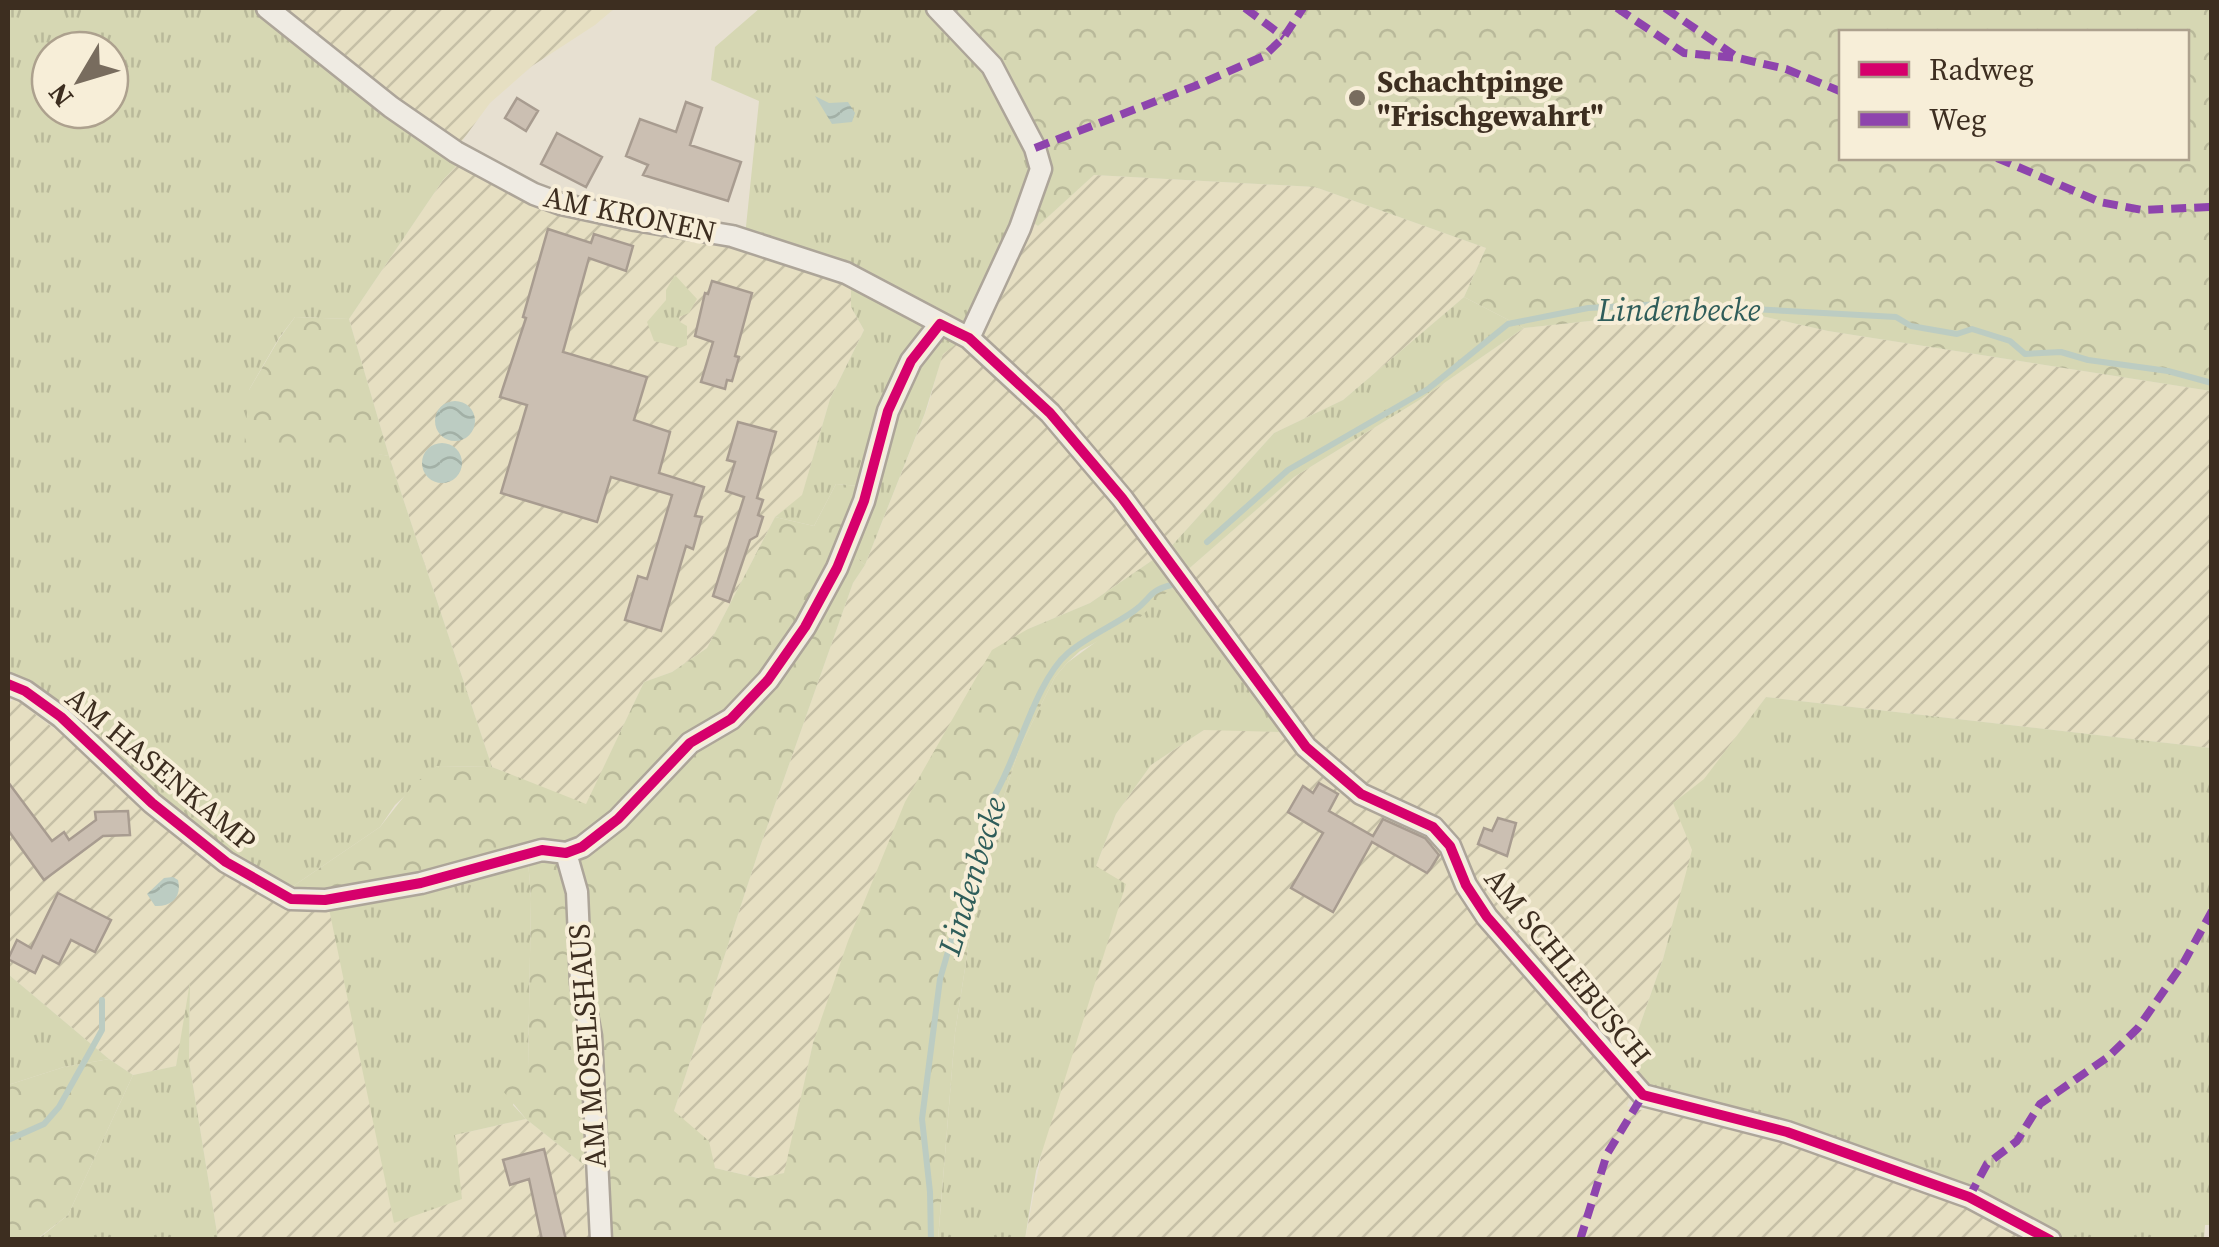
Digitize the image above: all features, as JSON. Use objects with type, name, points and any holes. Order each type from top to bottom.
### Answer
[{"type":"street","name":"AM KRONEN","points":[[267,8],[391,107],[456,152],[534,194],[561,204],[751,242],[846,272],[969,338]]},
{"type":"street","points":[[937,8],[992,66],[1035,148],[1040,168],[1020,228],[969,338]]},
{"type":"street","name":"AM HASENKAMP","points":[[8,684],[25,691],[61,717],[152,803],[226,862],[291,899],[325,900],[421,883],[542,850],[566,854],[582,847],[618,819],[690,743],[731,719],[768,680],[805,627],[836,568],[864,501],[888,411],[912,361],[940,324]]},
{"type":"street","name":"AM SCHLEBUSCH","points":[[969,338],[1050,412],[1098,468],[1306,746],[1361,794],[1443,835],[1476,902],[1643,1095],[1787,1132],[1969,1197],[2050,1240]]},
{"type":"street","name":"AM MOSELSHAUS","points":[[566,854],[577,892],[581,982],[591,1036],[601,1240]]},
{"type":"shaded area","points":[[273,8],[615,8],[532,66],[490,103],[459,145]]},
{"type":"shaded area","points":[[459,163],[545,205],[733,240],[851,281],[851,307],[864,330],[830,399],[802,496],[775,517],[707,648],[672,672],[644,682],[586,805],[492,767],[389,456],[349,319],[443,180]]},
{"type":"shaded area","points":[[1094,175],[1315,187],[1486,248],[1464,297],[1343,400],[1274,433],[1167,551],[986,344],[981,325],[1028,219],[1038,226]]},
{"type":"shaded area","points":[[1722,307],[1828,331],[2211,391],[2211,748],[1766,697],[1704,780],[1674,803],[1693,850],[1663,959],[1633,1045],[1617,1060],[1632,1094],[1627,1106],[1639,1110],[1670,1108],[1778,1131],[1975,1205],[2041,1239],[1025,1240],[1096,866],[1116,814],[1151,765],[1204,730],[1219,727],[1279,732],[1297,750],[1184,573],[1294,477],[1421,399],[1524,328]]},
{"type":"shaded area","points":[[951,338],[974,349],[1015,384],[1160,555],[1090,603],[1028,629],[813,1043],[785,1173],[759,1178],[715,1168],[674,1111],[760,847],[853,583],[865,565]]},
{"type":"shaded area","points":[[15,699],[277,897],[328,904],[455,1135],[526,1119],[584,1165],[597,1239],[218,1239],[189,1061],[190,992],[176,1066],[133,1075],[8,974],[8,703]]},
{"type":"green space","points":[[8,8],[261,8],[459,163],[443,180],[349,319],[295,317],[249,390],[363,451],[389,456],[492,767],[437,766],[395,805],[380,827],[286,891],[165,804],[8,679]]},
{"type":"green space","points":[[760,8],[929,8],[989,67],[1029,149],[1033,179],[966,322],[960,326],[745,236],[759,101],[711,80],[715,47]]},
{"type":"green space","points":[[942,8],[2211,8],[2211,391],[1828,331],[1722,307],[1524,328],[1464,297],[1486,248],[1315,187],[1094,175],[1038,226],[1028,219],[1044,158]]},
{"type":"green space","points":[[675,275],[697,299],[689,313],[679,317],[687,326],[687,345],[680,348],[654,341],[647,322],[666,300],[666,290]]},
{"type":"green space","points":[[851,281],[920,316],[922,335],[859,486],[836,484],[814,526],[775,517],[802,495],[830,399],[864,330],[851,307]]},
{"type":"green space","points":[[1464,297],[1524,328],[1421,399],[1294,477],[1184,573],[1167,551],[1274,433],[1343,400]]},
{"type":"green space","points":[[295,317],[349,319],[389,456],[280,454],[244,448],[249,390]]},
{"type":"green space","points":[[951,338],[955,345],[943,354],[925,413],[865,565],[848,551],[897,402],[933,344]]},
{"type":"green space","points":[[836,484],[859,486],[840,544],[865,565],[853,583],[760,847],[674,1111],[709,1141],[715,1168],[758,1178],[784,1173],[813,1043],[848,941],[905,802],[992,650],[1028,629],[1090,603],[1160,555],[1179,581],[1138,619],[1080,651],[1067,663],[1055,677],[1019,749],[980,871],[955,1033],[938,1239],[606,1239],[598,1164],[584,1165],[526,1119],[503,1091],[528,1068],[528,860],[323,896],[286,891],[380,827],[413,785],[437,766],[492,767],[586,804],[644,682],[672,672],[707,648],[775,517],[814,526]]},
{"type":"green space","points":[[1179,581],[1297,750],[1279,732],[1204,730],[1151,765],[1116,814],[1096,866],[1126,884],[1036,1171],[1025,1239],[938,1240],[955,1033],[980,871],[1019,749],[1055,677],[1067,663]]},
{"type":"green space","points":[[1766,697],[2211,748],[2212,1225],[2205,1225],[2204,1239],[2060,1239],[1653,1093],[1617,1060],[1633,1045],[1663,959],[1692,850],[1673,803],[1704,779]]},
{"type":"green space","points":[[528,860],[528,1069],[513,1105],[526,1119],[455,1135],[462,1199],[394,1223],[328,904]]},
{"type":"green space","points":[[8,974],[109,1059],[64,1067],[8,1085]]},
{"type":"green space","points":[[190,982],[189,1061],[218,1239],[37,1240],[68,1215],[133,1075],[176,1066]]},
{"type":"green space","points":[[109,1059],[133,1075],[68,1215],[37,1239],[8,1239],[8,1085],[64,1067]]},
{"type":"water","points":[[815,96],[829,103],[848,102],[855,113],[852,122],[832,124]]},
{"type":"water","points":[[455,401],[469,407],[475,421],[469,435],[455,441],[441,435],[435,421],[441,407]]},
{"type":"water","points":[[442,443],[456,449],[462,463],[456,477],[442,483],[428,477],[422,463],[428,449]]},
{"type":"water","points":[[164,878],[178,880],[177,896],[166,905],[155,906],[147,894]]},
{"type":"building","points":[[517,98],[538,111],[526,131],[505,118]]},
{"type":"building","points":[[686,102],[702,108],[690,145],[741,162],[728,201],[643,175],[648,165],[626,156],[640,119],[676,132]]},
{"type":"building","points":[[557,133],[602,157],[586,187],[541,164]]},
{"type":"building","points":[[548,229],[591,243],[594,234],[633,246],[626,271],[589,258],[563,352],[647,377],[634,420],[670,432],[659,473],[704,487],[695,516],[702,517],[693,549],[686,546],[661,631],[625,620],[638,576],[647,579],[672,495],[611,477],[597,522],[501,493],[527,405],[500,397],[526,318],[523,317]]},
{"type":"building","points":[[712,281],[752,293],[735,356],[739,357],[732,381],[727,380],[725,389],[701,382],[713,342],[695,336],[705,293],[708,294]]},
{"type":"building","points":[[738,422],[776,432],[757,498],[763,500],[758,515],[763,517],[757,536],[750,540],[729,602],[713,596],[744,497],[726,491],[735,462],[727,460]]},
{"type":"building","points":[[8,782],[52,841],[64,832],[69,840],[96,820],[95,812],[128,811],[130,835],[103,836],[44,880],[8,830]]},
{"type":"building","points":[[1319,783],[1338,794],[1329,811],[1373,836],[1383,819],[1425,838],[1439,855],[1431,868],[1427,873],[1372,842],[1333,912],[1291,888],[1323,833],[1288,812],[1303,786],[1313,793]]},
{"type":"building","points":[[1498,818],[1516,823],[1507,856],[1478,844],[1484,828],[1492,831]]},
{"type":"building","points":[[58,893],[111,920],[95,952],[71,940],[59,964],[43,956],[35,973],[8,959],[17,940],[31,948]]},
{"type":"building","points":[[544,1149],[566,1240],[542,1240],[529,1179],[510,1185],[503,1160]]},
{"type":"waterway","name":"Lindenbecke","points":[[1207,542],[1288,470],[1428,389],[1508,324],[1588,308],[1662,304],[1896,317],[1911,326],[1957,334],[1972,329],[2010,341],[2025,354],[2061,352],[2212,383]]},
{"type":"waterway","name":"Lindenbecke","points":[[931,1240],[922,1119],[940,979],[993,798],[1056,666],[1076,647],[1171,585]]},
{"type":"waterway","points":[[8,1140],[44,1124],[59,1107],[102,1030],[102,1000]]},
{"type":"marked path","points":[[1245,8],[1284,37]]},
{"type":"marked path","points":[[1035,148],[1264,56],[1284,37],[1303,8]]},
{"type":"marked path","points":[[1617,8],[1684,53],[1738,58],[1786,69],[1839,91]]},
{"type":"marked path","points":[[1665,8],[1734,55]]},
{"type":"marked path","points":[[2002,160],[2100,202],[2142,210],[2212,207]]},
{"type":"marked path","points":[[1969,1197],[1987,1164],[2017,1141],[2040,1104],[2108,1057],[2138,1028],[2184,962],[2212,911]]},
{"type":"marked path","points":[[1580,1240],[1607,1154],[1643,1095]]},
{"type":"cycle path","points":[[8,684],[25,691],[61,717],[152,803],[226,862],[291,899],[325,900],[421,883],[542,850],[566,853],[582,847],[618,819],[690,743],[731,719],[768,680],[805,627],[837,568],[864,501],[888,411],[911,361],[940,324],[969,338],[1050,413],[1122,498],[1306,747],[1361,794],[1433,827],[1450,846],[1466,885],[1487,917],[1643,1095],[1787,1132],[1969,1197],[2050,1240]]},
{"type":"place","name":"Schachtpinge \"Frischgewahrt\"","points":[[1357,98]]}]
